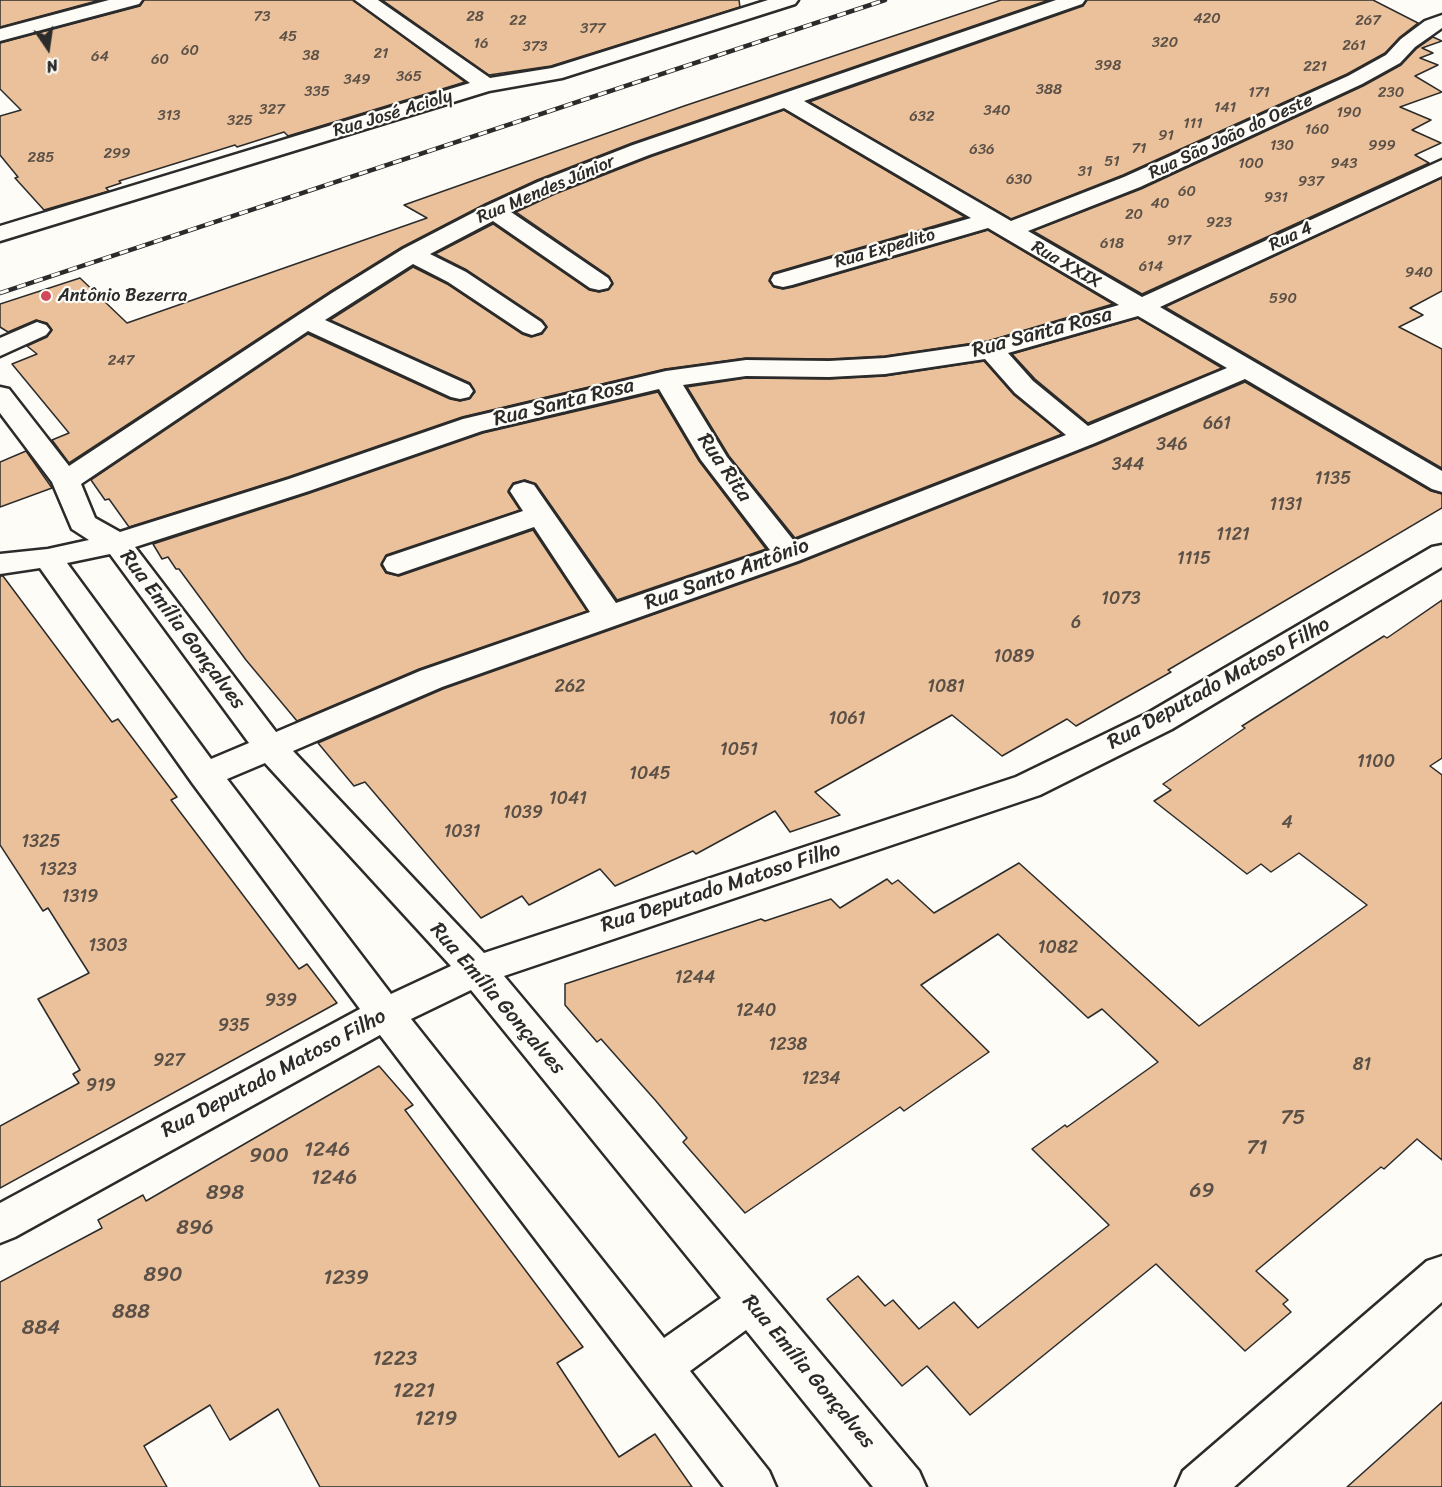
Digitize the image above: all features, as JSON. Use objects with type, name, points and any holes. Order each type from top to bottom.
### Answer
[{"type":"street","points":[[0,35],[132,0]]},
{"type":"street","points":[[365,0],[486,85]]},
{"type":"street","name":"Rua José Acioly","points":[[0,234],[116,196],[486,85],[555,74],[788,0]]},
{"type":"street","name":"Rua Mendes Júnior","points":[[66,481],[306,321],[412,254],[494,211],[546,187],[785,99],[1076,0]]},
{"type":"street","name":"Rua São João do Oeste","points":[[998,225],[1132,182],[1355,80],[1393,59],[1408,43],[1432,25],[1442,21]]},
{"type":"street","name":"Rua XXIX","points":[[785,99],[1442,483]]},
{"type":"street","name":"Rua 4","points":[[1140,307],[1442,167]]},
{"type":"street","points":[[494,211],[599,283]]},
{"type":"street","name":"Rua Expedito","points":[[783,280],[998,225]]},
{"type":"street","points":[[412,254],[457,277],[532,327]]},
{"type":"street","name":"Rua Santa Rosa","points":[[0,564],[48,558],[117,543],[299,485],[473,425],[666,378],[746,368],[829,369],[885,366],[991,350],[1140,307]]},
{"type":"street","points":[[306,321],[460,391]]},
{"type":"street","points":[[0,348],[37,330]]},
{"type":"street","points":[[991,350],[1024,387],[1085,437]]},
{"type":"street","name":"Rua Santo Antônio","points":[[205,775],[268,746],[431,679],[788,554],[1085,437],[1247,369]]},
{"type":"street","name":"Rua Rita","points":[[666,378],[715,460],[788,554]]},
{"type":"street","points":[[0,395],[66,481],[82,523],[48,558],[205,775],[385,1014],[753,1487]]},
{"type":"street","points":[[524,490],[609,617]]},
{"type":"street","points":[[398,564],[540,515]]},
{"type":"street","name":"Rua Emília Gonçalves","points":[[82,523],[117,543],[268,746],[477,970],[903,1487]]},
{"type":"street","name":"Rua Deputado Matoso Filho","points":[[0,1224],[385,1014],[477,970],[1028,786],[1160,721],[1442,554]]},
{"type":"street","points":[[1199,1487],[1442,1275]]},
{"type":"street","points":[[659,1367],[750,1302]]},
{"type":"building","points":[[0,0],[100,0],[0,27]]},
{"type":"building","points":[[144,0],[353,0],[465,82],[288,136],[284,132],[237,147],[235,145],[119,181],[121,183],[106,188],[109,191],[44,210],[15,178],[18,177],[0,155],[0,116],[21,110],[0,89],[0,43],[140,6]]},
{"type":"building","points":[[382,0],[739,0],[740,7],[551,66],[489,75]]},
{"type":"building","points":[[1001,0],[1049,0],[632,143],[537,180],[485,204],[402,247],[331,291],[69,463],[52,440],[69,433],[12,364],[37,354],[27,346],[47,337],[52,330],[47,323],[36,320],[8,332],[0,327],[0,304],[80,278],[127,323],[427,218],[404,205],[684,106]]},
{"type":"building","points":[[1087,0],[1373,0],[1418,23],[1385,53],[1347,74],[1123,175],[1011,219],[809,102],[1083,6]]},
{"type":"building","points":[[1433,37],[1442,41],[1422,48],[1433,53],[1420,58],[1438,65],[1415,76],[1442,92],[1400,107],[1431,120],[1412,130],[1441,143],[1415,155],[1429,163],[1142,294],[1033,231],[1141,189],[1363,86],[1401,65],[1416,49]]},
{"type":"building","points":[[784,110],[965,217],[773,273],[769,281],[774,287],[783,289],[793,287],[988,230],[1113,304],[988,341],[885,356],[829,359],[746,358],[665,369],[462,417],[288,477],[129,527],[109,499],[105,500],[91,480],[308,334],[450,399],[460,401],[469,399],[475,392],[470,383],[330,320],[413,267],[447,284],[522,334],[531,337],[542,334],[547,327],[542,320],[467,270],[435,254],[493,224],[589,290],[599,292],[608,290],[613,284],[609,276],[516,212],[555,194],[650,157]]},
{"type":"building","points":[[1442,178],[1442,291],[1410,308],[1423,315],[1399,327],[1442,349],[1442,468],[1165,307]]},
{"type":"building","points":[[1138,318],[1222,368],[1088,423],[1035,379],[1012,354]]},
{"type":"building","points":[[984,361],[1014,395],[1062,434],[795,538],[729,456],[687,387],[746,378],[829,379],[885,376]]},
{"type":"building","points":[[1245,382],[1431,491],[1442,494],[1442,508],[1168,670],[1171,672],[1076,726],[1067,719],[1002,756],[952,715],[815,792],[840,815],[790,832],[775,811],[696,854],[693,851],[615,886],[600,869],[529,905],[522,896],[481,918],[365,782],[354,786],[318,743],[443,689],[799,563],[1096,445]]},
{"type":"building","points":[[658,392],[699,461],[766,549],[617,600],[536,484],[525,480],[513,483],[508,492],[520,510],[386,555],[381,565],[386,573],[399,576],[533,530],[587,611],[419,669],[297,721],[246,660],[179,569],[176,569],[168,557],[162,559],[153,544],[483,433]]},
{"type":"building","points":[[26,451],[52,488],[0,507],[0,462]]},
{"type":"building","points":[[0,576],[3,576],[112,722],[118,719],[177,797],[171,800],[299,969],[307,964],[337,1003],[0,1188],[0,1126],[79,1083],[73,1074],[80,1070],[38,999],[89,973],[48,908],[43,911],[0,845]]},
{"type":"building","points":[[1442,600],[1442,758],[1430,766],[1442,775],[1442,1160],[1417,1139],[1384,1169],[1381,1167],[1256,1271],[1288,1300],[1283,1304],[1291,1312],[1245,1351],[1156,1264],[970,1415],[927,1366],[902,1386],[827,1299],[858,1276],[885,1306],[893,1300],[919,1329],[954,1302],[978,1328],[1109,1225],[1032,1149],[1158,1062],[1102,1009],[1088,1018],[998,934],[921,985],[989,1052],[904,1111],[900,1107],[745,1213],[683,1142],[687,1138],[656,1101],[601,1039],[597,1042],[565,1005],[565,984],[761,919],[765,921],[831,899],[840,908],[887,879],[892,884],[898,880],[934,913],[1019,863],[1199,1026],[1367,905],[1299,853],[1271,872],[1261,864],[1247,874],[1154,801],[1171,790],[1163,784],[1245,728],[1242,726],[1384,636],[1387,638]]},
{"type":"building","points":[[379,1066],[413,1105],[405,1110],[583,1347],[557,1363],[619,1457],[655,1434],[692,1487],[320,1487],[278,1409],[230,1440],[210,1405],[144,1446],[167,1487],[0,1487],[0,1282],[102,1228],[98,1220],[143,1195],[146,1201]]},
{"type":"building","points":[[1442,1402],[1442,1487],[1347,1487]]},
{"type":"railway","points":[[0,293],[885,0]]},
{"type":"place","name":"Antônio Bezerra","points":[[46,296]]}]
